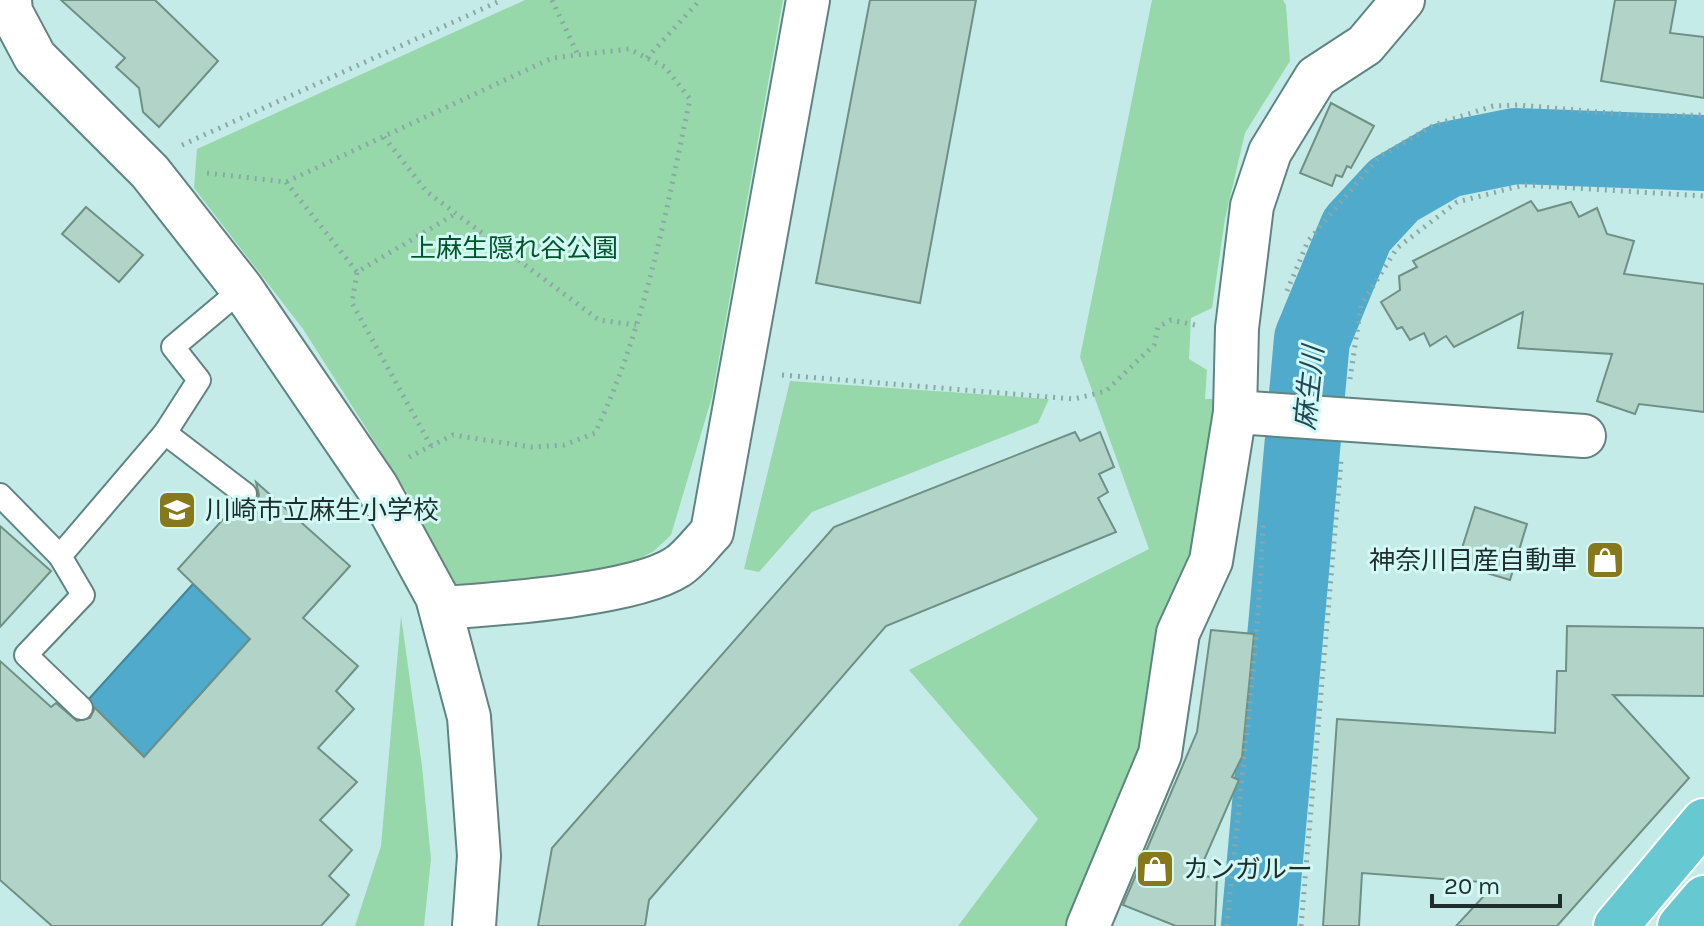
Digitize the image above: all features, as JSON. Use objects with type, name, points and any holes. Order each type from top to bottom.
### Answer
[{"type":"main road","points":[[1616,926],[1704,821]]},
{"type":"main road","points":[[1680,926],[1704,898]]},
{"type":"street","points":[[10,0],[11,12],[35,57],[150,172],[242,289],[370,476],[442,608],[469,717],[479,856],[474,926]]},
{"type":"street","points":[[442,608],[493,605],[634,584],[678,567],[712,532],[808,0]]},
{"type":"street","points":[[1088,926],[1160,754],[1178,633],[1211,561],[1235,412],[1242,271],[1252,206],[1270,152],[1316,77],[1365,45],[1403,0]]},
{"type":"street","points":[[1235,412],[1584,436]]},
{"type":"lane","points":[[60,556],[165,433],[199,380],[173,347],[242,289]]},
{"type":"lane","points":[[165,433],[245,494]]},
{"type":"lane","points":[[0,495],[60,556],[83,595],[26,655],[81,708]]},
{"type":"path","points":[[150,172],[176,148],[502,0]]},
{"type":"path","points":[[552,0],[578,55]]},
{"type":"path","points":[[647,58],[700,0]]},
{"type":"path","points":[[201,172],[286,182],[552,58],[629,49],[665,67],[690,99],[636,325],[619,382],[595,433],[564,445],[531,447],[453,435],[370,476]]},
{"type":"path","points":[[1287,293],[1308,241],[1379,157],[1434,125],[1493,106],[1518,105],[1645,116],[1704,115]]},
{"type":"path","points":[[384,137],[427,192],[455,214],[599,320],[636,325]]},
{"type":"path","points":[[286,182],[357,272],[352,303],[431,446]]},
{"type":"path","points":[[1301,926],[1335,421],[1361,305],[1397,248],[1457,202],[1524,185],[1704,196]]},
{"type":"path","points":[[357,272],[455,214]]},
{"type":"path","points":[[741,371],[1074,399],[1106,391],[1154,345],[1158,327],[1171,320],[1188,324]]},
{"type":"path","points":[[1227,926],[1243,752],[1259,632],[1263,522]]},
{"type":"green space","name":"上麻生隠れ谷公園","points":[[525,0],[783,0],[712,397],[671,535],[654,551],[631,563],[473,594],[452,585],[406,491],[303,329],[194,188],[197,149]]},
{"type":"green space","points":[[1152,0],[1283,0],[1286,5],[1290,61],[1245,133],[1225,219],[1212,308],[1191,318],[1189,359],[1207,370],[1205,399],[1217,399],[1192,555],[1135,777],[1084,878],[1095,892],[1083,926],[958,926],[1038,819],[909,670],[1149,549],[1080,357]]},
{"type":"green space","points":[[790,381],[1049,399],[1038,423],[812,512],[759,572],[744,569]]},
{"type":"green space","points":[[401,616],[422,766],[431,859],[424,926],[355,926],[381,846]]},
{"type":"water","points":[[193,584],[250,639],[144,757],[87,701]]},
{"type":"building","points":[[61,0],[155,0],[218,61],[159,127],[143,112],[139,88],[116,67],[125,58]]},
{"type":"building","points":[[870,0],[976,0],[920,303],[816,283]]},
{"type":"building","points":[[1615,0],[1676,0],[1670,33],[1704,37],[1704,98],[1601,81]]},
{"type":"building","points":[[1331,103],[1374,126],[1351,168],[1347,166],[1342,177],[1336,175],[1332,186],[1300,173]]},
{"type":"building","points":[[1531,201],[1538,211],[1571,202],[1579,217],[1597,208],[1607,234],[1634,241],[1624,274],[1704,284],[1704,412],[1639,404],[1635,414],[1597,401],[1612,354],[1518,348],[1523,312],[1454,347],[1446,336],[1430,346],[1424,333],[1410,340],[1402,327],[1397,329],[1381,302],[1400,290],[1399,276],[1417,267],[1413,261]]},
{"type":"building","points":[[86,207],[143,255],[119,282],[62,234]]},
{"type":"building","points":[[1075,432],[1080,441],[1100,432],[1114,467],[1099,474],[1108,492],[1098,498],[1116,532],[886,626],[649,900],[645,926],[538,926],[552,848],[834,527]]},
{"type":"building","name":"川崎市立麻生小学校","points":[[256,482],[350,566],[303,618],[358,666],[336,691],[354,709],[318,748],[357,782],[320,820],[352,850],[329,876],[349,895],[321,926],[52,926],[0,880],[0,661],[51,707],[56,703],[77,721],[90,718],[95,708],[144,757],[250,639],[178,569],[236,505],[244,508],[256,503],[259,495]]},
{"type":"building","points":[[1475,507],[1527,524],[1510,580],[1457,564]]},
{"type":"building","points":[[0,526],[51,571],[0,627]]},
{"type":"building","points":[[1567,626],[1704,628],[1704,696],[1613,695],[1689,778],[1557,926],[1456,926],[1496,883],[1362,873],[1359,926],[1323,926],[1337,719],[1555,733],[1557,671],[1566,671]]},
{"type":"building","points":[[1211,630],[1254,634],[1242,757],[1232,777],[1239,780],[1197,876],[1217,877],[1215,926],[1176,926],[1123,905],[1197,732]]},
{"type":"waterway","name":"麻生川","points":[[1259,926],[1312,339],[1357,230],[1394,190],[1446,160],[1515,146],[1704,153]]},
{"type":"place","name":"川崎市立麻生小学校","points":[[177,510]]},
{"type":"place","name":"神奈川日産自動車","points":[[1605,560]]},
{"type":"place","name":"カンガルー","points":[[1155,869]]}]
